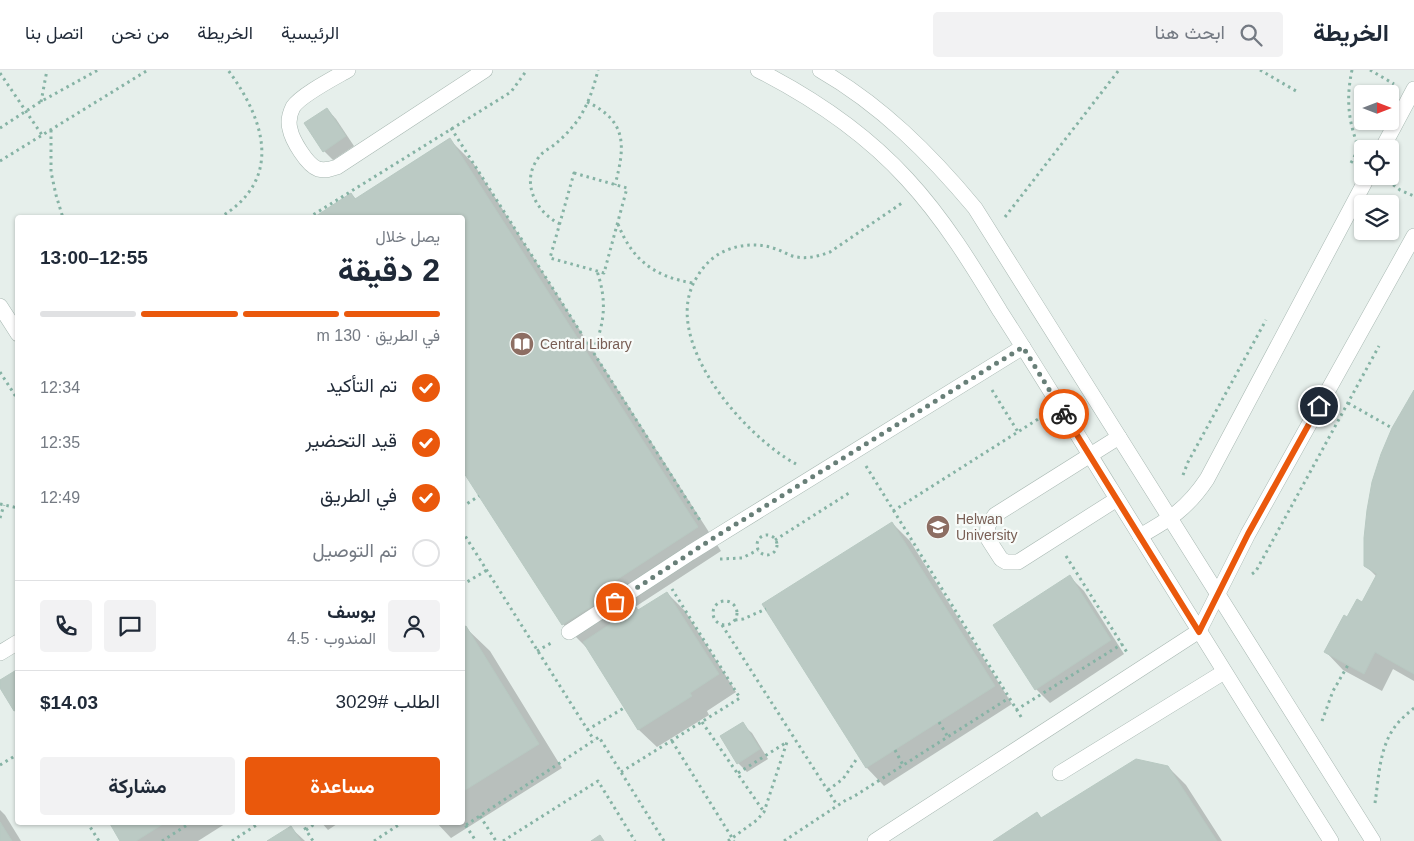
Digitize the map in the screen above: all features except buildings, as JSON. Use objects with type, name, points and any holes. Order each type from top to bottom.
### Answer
[{"type":"lane","points":[[348,70],[299,100],[290,113],[292,136],[306,160],[319,169],[337,168],[485,70]]},
{"type":"lane","points":[[758,70],[788,85],[830,112],[870,144],[907,179],[940,218],[1023,347],[1331,841]]},
{"type":"lane","points":[[820,70],[860,96],[921,148],[975,208],[1371,839]]},
{"type":"lane","points":[[1387,140],[1411,99]]},
{"type":"lane","points":[[1140,536],[1170,519],[1191,501],[1207,480],[1363,185]]},
{"type":"lane","points":[[875,841],[1199,632],[1248,534],[1414,236]]},
{"type":"lane","points":[[0,306],[15,329]]},
{"type":"lane","points":[[568,632],[712,539],[1023,347]]},
{"type":"lane","points":[[1117,499],[1018,562],[1012,563],[1001,559],[990,542],[987,531],[991,519],[1119,437]]},
{"type":"lane","points":[[0,654],[15,644]]},
{"type":"lane","points":[[1060,773],[1224,672]]},
{"type":"path","points":[[40,102],[47,70]]},
{"type":"path","points":[[0,128],[40,102],[98,70]]},
{"type":"path","points":[[0,162],[148,70]]},
{"type":"path","points":[[223,215],[246,196],[254,184],[260,171],[262,156],[262,142],[253,112],[228,70]]},
{"type":"path","points":[[313,215],[511,92],[527,70]]},
{"type":"path","points":[[560,224],[551,220],[537,206],[532,191],[531,175],[534,164],[540,155],[566,134],[577,120],[588,102],[598,70]]},
{"type":"path","points":[[992,233],[1119,70]]},
{"type":"path","points":[[1260,70],[1296,91]]},
{"type":"path","points":[[1352,70],[1348,90],[1348,110],[1356,140]]},
{"type":"path","points":[[1370,70],[1411,99]]},
{"type":"path","points":[[0,73],[42,135]]},
{"type":"path","points":[[588,102],[600,108],[618,128],[622,150],[615,185]]},
{"type":"path","points":[[451,128],[712,539]]},
{"type":"path","points":[[51,129],[51,172],[62,215]]},
{"type":"path","points":[[574,173],[615,185],[626,188],[604,273],[550,258],[574,173]]},
{"type":"path","points":[[1393,185],[1414,196]]},
{"type":"path","points":[[817,474],[791,461],[766,444],[739,418],[713,384],[700,361],[688,322],[687,307],[693,283],[703,267],[714,257],[726,250],[740,246],[766,246],[797,257],[808,258],[830,252],[918,192]]},
{"type":"path","points":[[617,223],[629,247],[646,266],[668,277],[693,283]]},
{"type":"path","points":[[592,351],[599,336],[603,320],[602,286],[597,270]]},
{"type":"path","points":[[1256,571],[1381,342]]},
{"type":"path","points":[[0,372],[15,395]]},
{"type":"path","points":[[981,373],[1018,432]]},
{"type":"path","points":[[1348,403],[1392,428]]},
{"type":"path","points":[[893,511],[1059,406]]},
{"type":"path","points":[[856,450],[1034,738]]},
{"type":"path","points":[[775,540],[849,493]]},
{"type":"path","points":[[465,505],[479,496]]},
{"type":"path","points":[[0,518],[2,505],[15,507]]},
{"type":"path","points":[[465,536],[594,740]]},
{"type":"path","points":[[765,536],[771,536],[775,540],[776,550],[772,554],[762,554],[758,550],[760,539],[765,536]]},
{"type":"path","points":[[1056,538],[1138,671]]},
{"type":"path","points":[[465,583],[487,570]]},
{"type":"path","points":[[621,772],[740,698],[661,572]]},
{"type":"path","points":[[730,602],[738,612],[732,623],[722,624],[715,620],[714,608],[718,603],[730,602]]},
{"type":"path","points":[[734,620],[743,619],[766,609]]},
{"type":"path","points":[[722,624],[838,805]]},
{"type":"path","points":[[1016,710],[1122,644]]},
{"type":"path","points":[[1312,746],[1333,691],[1348,665]]},
{"type":"path","points":[[784,841],[1009,698]]},
{"type":"path","points":[[587,730],[624,708]]},
{"type":"path","points":[[1371,839],[1385,744],[1397,724],[1414,708]]},
{"type":"path","points":[[702,722],[764,812]]},
{"type":"path","points":[[939,722],[948,737]]},
{"type":"path","points":[[476,841],[466,825],[599,737],[664,841]]},
{"type":"path","points":[[672,741],[733,839]]},
{"type":"path","points":[[728,841],[757,820],[764,812],[787,742],[738,773]]},
{"type":"path","points":[[895,750],[904,765]]},
{"type":"path","points":[[0,765],[15,756]]},
{"type":"path","points":[[828,790],[842,779],[858,757]]},
{"type":"path","points":[[502,841],[598,781],[635,841]]},
{"type":"path","points":[[480,816],[496,841]]},
{"type":"path","points":[[89,825],[99,841]]},
{"type":"path","points":[[162,841],[187,825]]},
{"type":"path","points":[[232,841],[256,825]]},
{"type":"path","points":[[303,825],[313,841]]},
{"type":"path","points":[[306,830],[313,825]]},
{"type":"path","points":[[374,841],[399,825]]},
{"type":"way so far","points":[[615,602],[712,539],[1023,347],[1064,414]]},
{"type":"place","name":"Central Library","points":[[522,344]]},
{"type":"place","name":"Helwan University","points":[[938,527]]},
{"type":"route","points":[[1064,414],[1199,632],[1248,534],[1319,406]]}]
